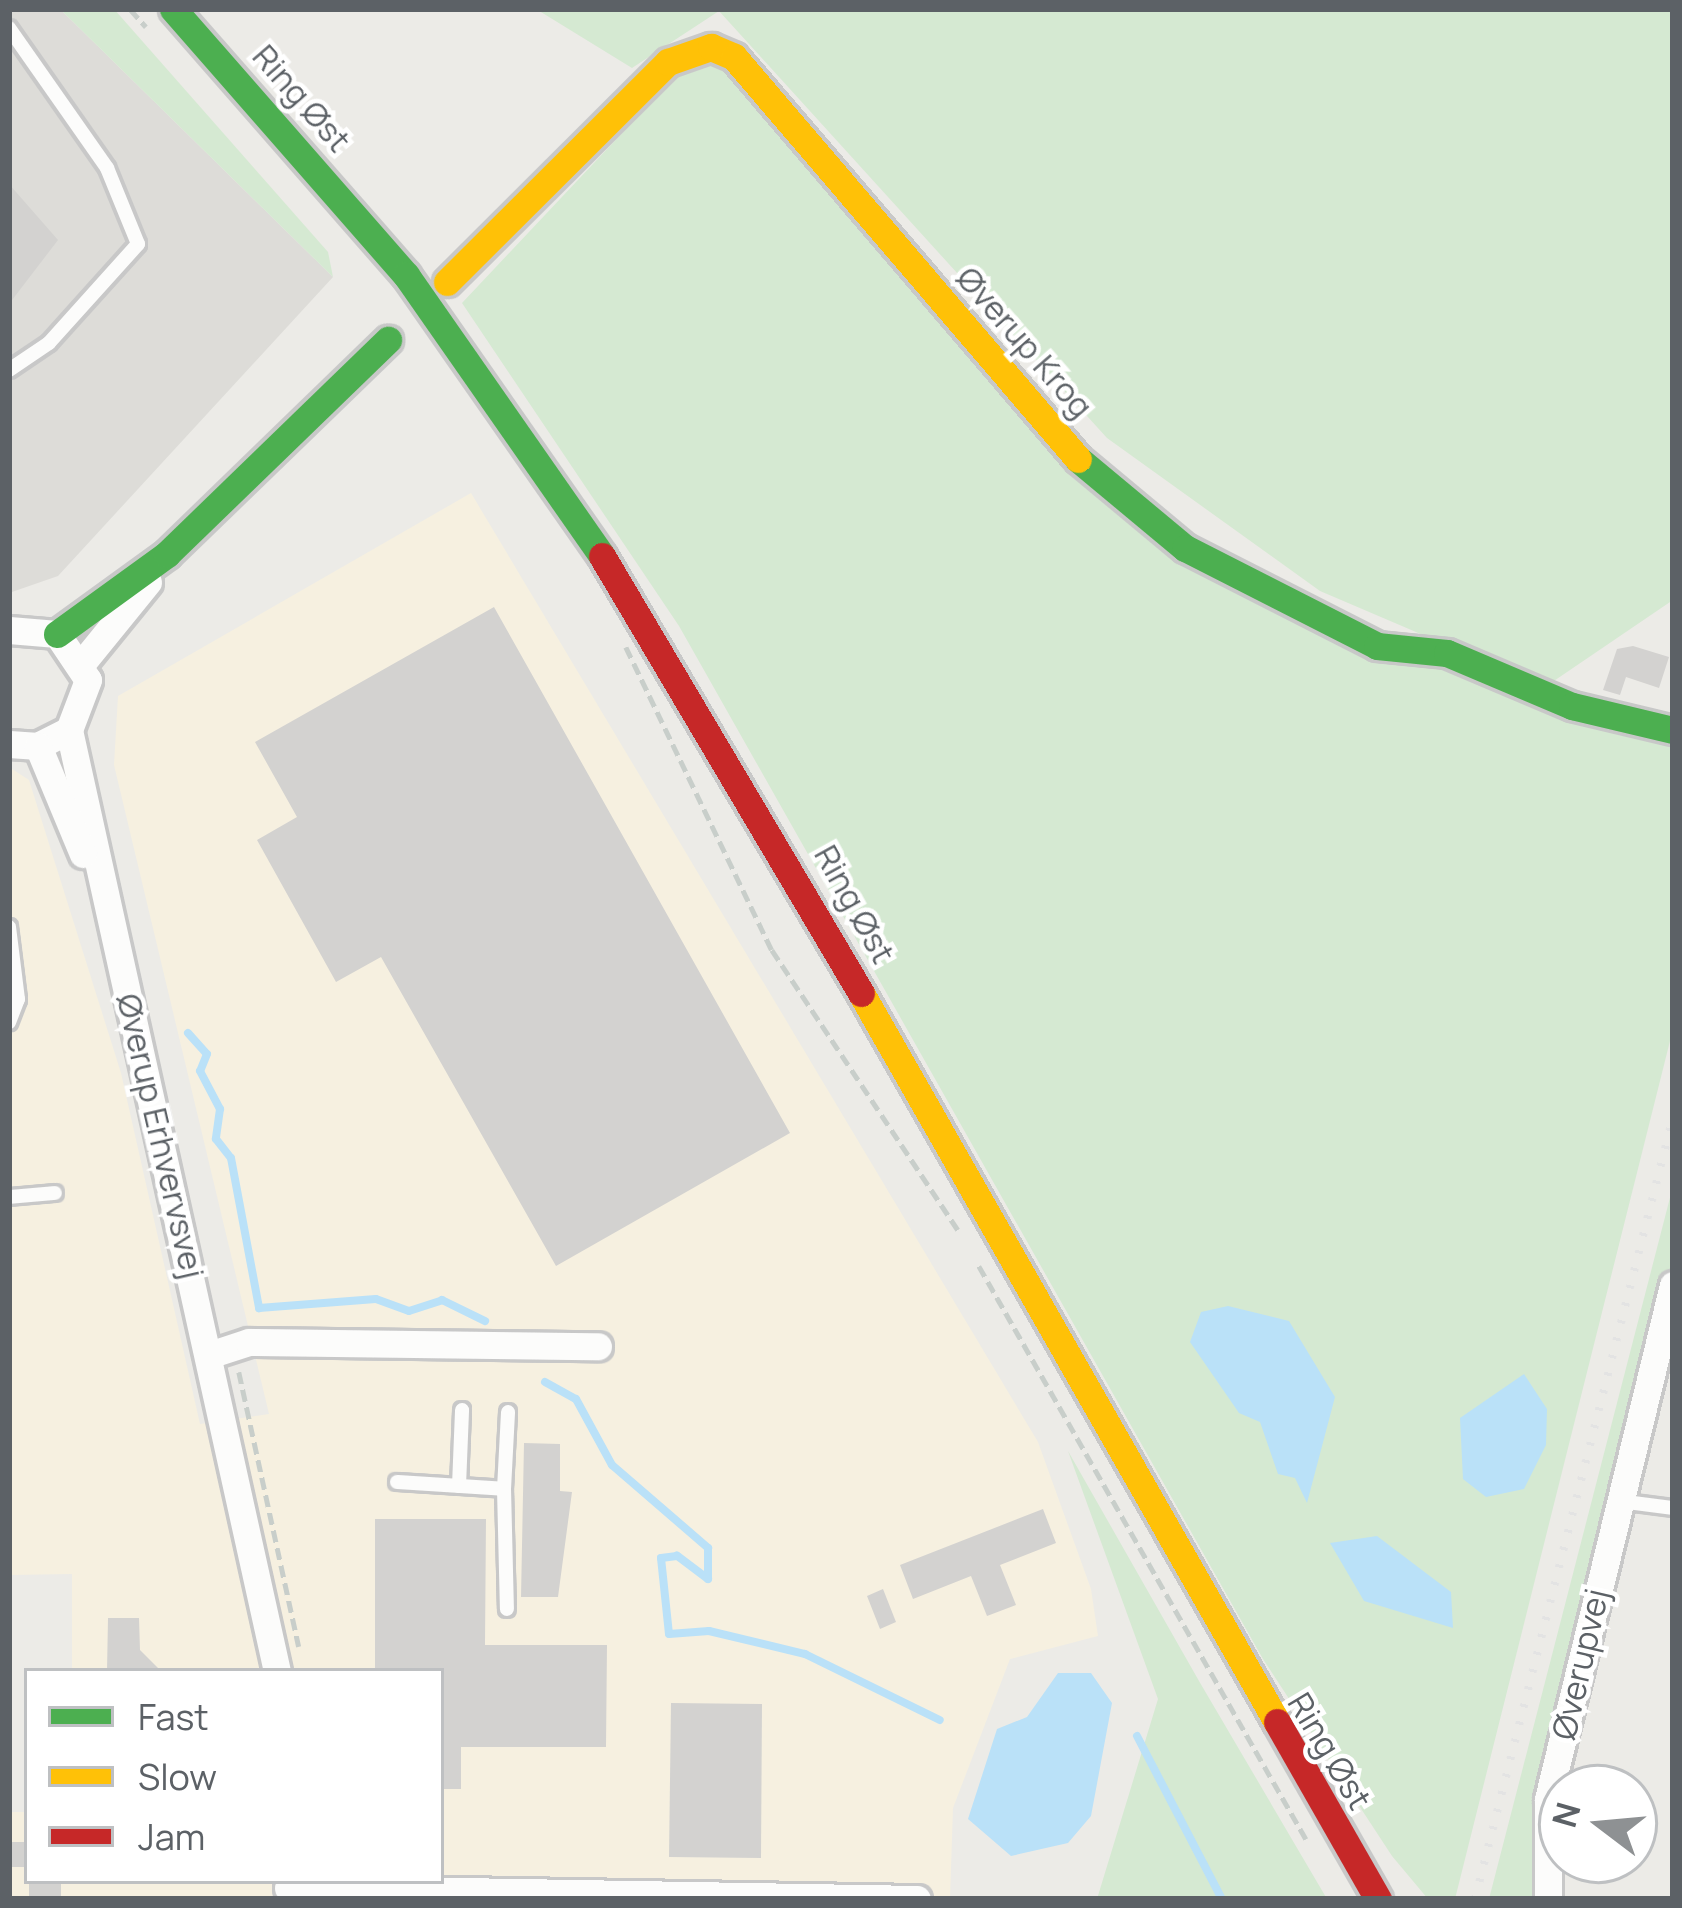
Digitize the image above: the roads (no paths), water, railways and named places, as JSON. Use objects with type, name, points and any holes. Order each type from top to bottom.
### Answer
[{"type":"main road","name":"Ring Øst","points":[[173,9],[406,275],[657,635],[1378,1898]]},
{"type":"main road","name":"Øverup Krog","points":[[447,282],[668,62],[710,47],[734,58],[1077,458],[1185,548],[1376,646],[1447,653],[1572,706],[1673,730]]},
{"type":"main road","points":[[57,634],[167,554],[388,340]]},
{"type":"street","points":[[83,662],[167,554]]},
{"type":"street","points":[[9,630],[57,634],[83,662],[87,698],[69,730],[38,746],[9,743]]},
{"type":"street","name":"Øverup Erhvervsvej","points":[[69,730],[212,1354],[276,1668]]},
{"type":"street","name":"Øverup Erhvervsvej","points":[[38,746],[110,919]]},
{"type":"street","name":"Øverupvej","points":[[1548,1899],[1548,1799],[1673,1285]]},
{"type":"street","points":[[212,1354],[249,1342],[598,1346]]},
{"type":"street","points":[[288,1889],[917,1899]]},
{"type":"lane","points":[[9,28],[107,168],[138,244],[49,343],[9,370]]},
{"type":"lane","points":[[9,927],[18,999],[9,1022]]},
{"type":"lane","points":[[9,1197],[56,1193]]},
{"type":"lane","points":[[459,1486],[462,1410]]},
{"type":"lane","points":[[507,1610],[504,1490],[508,1412]]},
{"type":"lane","points":[[397,1482],[504,1490]]},
{"type":"lane","points":[[1619,1501],[1673,1508]]},
{"type":"water","points":[[1228,1306],[1289,1321],[1335,1397],[1307,1503],[1295,1478],[1278,1474],[1260,1422],[1239,1413],[1190,1342],[1201,1312]]},
{"type":"water","points":[[1524,1374],[1547,1409],[1546,1445],[1524,1489],[1486,1497],[1463,1479],[1460,1418]]},
{"type":"water","points":[[1377,1536],[1451,1592],[1453,1628],[1364,1601],[1330,1543]]},
{"type":"water","points":[[1058,1673],[1091,1673],[1112,1703],[1091,1816],[1068,1843],[1011,1856],[968,1819],[997,1729],[1027,1717]]},
{"type":"waterway","points":[[188,1033],[207,1054],[200,1071],[220,1109],[216,1139],[231,1158],[259,1308],[376,1299],[409,1311],[442,1300],[485,1321]]},
{"type":"waterway","points":[[545,1382],[576,1399],[612,1465],[708,1548],[708,1579],[677,1556],[661,1558],[669,1634],[709,1631],[805,1654],[940,1720]]},
{"type":"waterway","points":[[1137,1736],[1222,1899]]},
{"type":"railway","points":[[1475,1899],[1673,1117]]}]
